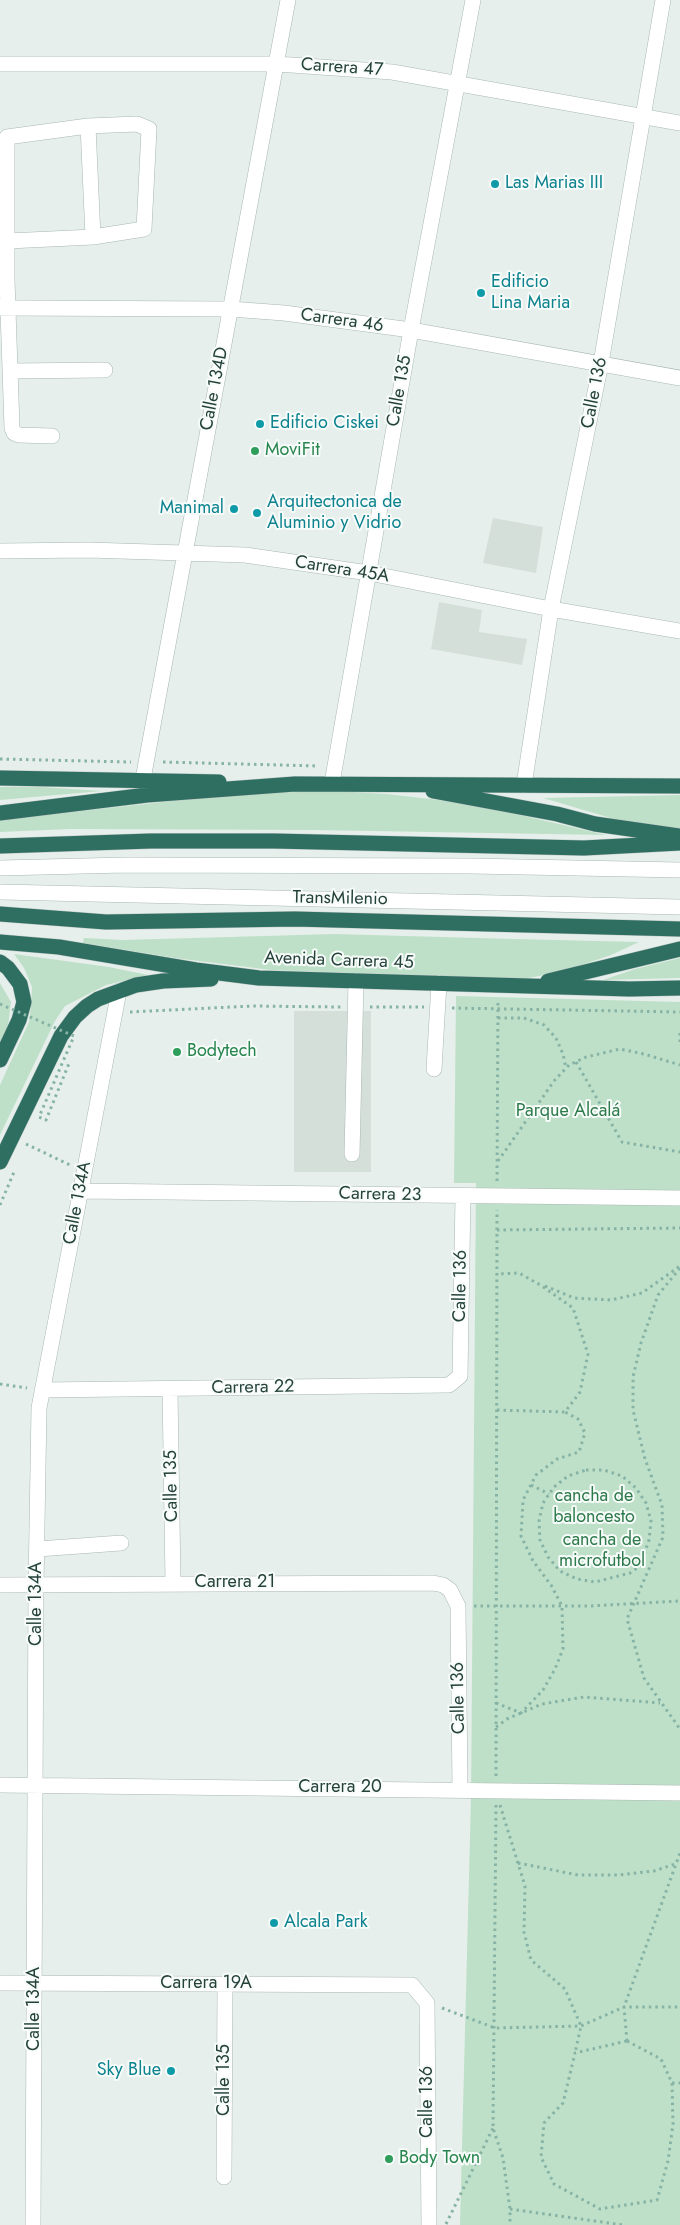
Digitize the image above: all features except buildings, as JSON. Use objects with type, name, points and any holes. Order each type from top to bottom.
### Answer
[{"type":"highway","points":[[0,778],[143,779],[296,784]]},
{"type":"highway","points":[[381,783],[476,798],[558,814],[595,824],[680,836]]},
{"type":"highway","points":[[0,813],[147,796],[296,784],[680,786]]},
{"type":"highway","points":[[0,846],[151,841],[274,841],[584,848],[680,843]]},
{"type":"highway","points":[[0,914],[106,922],[296,919],[680,929]]},
{"type":"highway","name":"Avenida Carrera 45","points":[[0,942],[59,947],[186,969],[259,978],[629,989],[680,988]]},
{"type":"highway","points":[[522,986],[556,980],[680,949]]},
{"type":"highway","points":[[0,962],[8,968],[20,984],[24,1002],[19,1020],[0,1060]]},
{"type":"highway","points":[[0,1162],[61,1036],[86,1006],[136,985],[163,981],[259,978]]},
{"type":"street","name":"Calle 134D","points":[[143,779],[288,0]]},
{"type":"street","name":"Calle 135","points":[[332,783],[411,330],[473,0]]},
{"type":"street","name":"Calle 136","points":[[524,784],[551,609],[601,363],[663,0]]},
{"type":"street","name":"Carrera 47","points":[[0,64],[277,64],[392,72],[680,124]]},
{"type":"street","points":[[8,241],[93,237],[141,231],[145,226],[149,128],[137,124],[88,126],[7,137],[8,241],[4,308],[11,371],[14,434],[52,436]]},
{"type":"street","points":[[88,126],[93,237]]},
{"type":"street","name":"Carrera 46","points":[[4,308],[230,310],[284,313],[411,330],[680,378]]},
{"type":"street","points":[[11,371],[105,370]]},
{"type":"street","name":"Carrera 45A","points":[[0,550],[245,555],[368,573],[551,609],[680,631]]},
{"type":"street","name":"TransMilenio","points":[[0,868],[126,864],[461,866],[680,870]]},
{"type":"street","name":"TransMilenio","points":[[0,892],[680,907]]},
{"type":"street","points":[[352,1154],[356,981]]},
{"type":"street","points":[[434,1069],[439,983]]},
{"type":"street","name":"Calle 134A","points":[[33,2225],[37,1786],[36,1585],[39,1408],[119,991]]},
{"type":"street","name":"Carrera 23","points":[[81,1191],[680,1198]]},
{"type":"street","name":"Calle 136","points":[[460,1376],[463,1196]]},
{"type":"street","name":"Carrera 22","points":[[42,1390],[449,1385],[460,1376]]},
{"type":"street","name":"Calle 135","points":[[170,1389],[173,1584]]},
{"type":"street","points":[[38,1549],[121,1543]]},
{"type":"street","name":"Carrera 21","points":[[0,1585],[433,1583],[443,1585],[450,1590],[458,1606]]},
{"type":"street","name":"Calle 136","points":[[458,1606],[460,1790]]},
{"type":"street","name":"Carrera 20","points":[[0,1785],[680,1793]]},
{"type":"street","name":"Carrera 19A","points":[[0,1983],[412,1985],[428,2003]]},
{"type":"street","name":"Calle 135","points":[[224,2177],[225,1984]]},
{"type":"street","name":"Calle 136","points":[[428,2003],[429,2225]]},
{"type":"path","points":[[0,759],[335,766]]},
{"type":"path","points":[[498,985],[494,2128],[503,2158],[510,2209],[510,2225]]},
{"type":"path","points":[[0,1004],[74,1036],[39,1117],[46,1120],[70,1061]]},
{"type":"path","points":[[115,1013],[252,1006],[680,1012]]},
{"type":"path","points":[[498,1018],[524,1018],[544,1025],[556,1038],[563,1054],[566,1069]]},
{"type":"path","points":[[34,1117],[61,1057],[80,1031]]},
{"type":"path","points":[[680,1033],[680,1046]]},
{"type":"path","points":[[497,1162],[554,1081],[576,1062],[586,1057],[620,1049],[680,1065]]},
{"type":"path","points":[[576,1062],[622,1142],[680,1152]]},
{"type":"path","points":[[22,1153],[24,1143],[84,1172]]},
{"type":"path","points":[[0,1205],[15,1170]]},
{"type":"path","points":[[497,1230],[680,1228]]},
{"type":"path","points":[[497,1274],[519,1273],[574,1298],[612,1300],[642,1293],[680,1267]]},
{"type":"path","points":[[680,1267],[658,1295],[641,1343],[633,1377],[633,1410],[645,1459],[662,1505],[663,1537],[627,1619],[644,1678],[680,1729]]},
{"type":"path","points":[[536,1282],[573,1308],[588,1354],[580,1392],[565,1412]]},
{"type":"path","points":[[0,1384],[42,1390]]},
{"type":"path","points":[[496,1410],[565,1412],[578,1418],[586,1433],[579,1452],[557,1459],[536,1476],[523,1500],[521,1536],[533,1561],[551,1585],[562,1606],[563,1649],[543,1690],[521,1713]]},
{"type":"path","points":[[586,1470],[604,1470],[622,1476],[636,1488],[646,1504],[651,1521],[649,1540],[640,1566],[630,1573],[595,1582],[577,1579],[560,1571],[548,1557],[540,1540],[539,1521],[543,1503],[550,1494],[554,1487],[568,1476],[586,1470]]},
{"type":"path","points":[[531,1485],[550,1494]]},
{"type":"path","points":[[640,1566],[648,1571]]},
{"type":"path","points":[[458,1606],[562,1606],[680,1601]]},
{"type":"path","points":[[496,1727],[507,1719],[542,1704],[584,1697],[661,1703]]},
{"type":"path","points":[[496,1702],[521,1713]]},
{"type":"path","points":[[496,1790],[525,1886],[524,1932],[531,1960],[565,1989],[581,2026],[563,2103],[544,2123],[541,2157],[554,2184],[600,2208],[657,2200],[668,2161],[673,2124],[672,2083],[661,2059],[627,2041],[575,2053]]},
{"type":"path","points":[[627,2041],[624,2007],[680,1853]]},
{"type":"path","points":[[518,1864],[578,1875],[608,1875],[654,1871],[676,1864]]},
{"type":"path","points":[[428,2003],[495,2028],[581,2026],[624,2007],[680,2007]]},
{"type":"path","points":[[672,2083],[680,2083]]},
{"type":"path","points":[[446,2225],[494,2128]]},
{"type":"path","points":[[510,2209],[623,2225]]},
{"type":"shaded area","points":[[493,518],[543,527],[536,573],[483,563]]},
{"type":"shaded area","points":[[439,602],[482,610],[479,632],[527,639],[522,665],[431,649]]},
{"type":"shaded area","points":[[294,1011],[371,1011],[371,1172],[294,1172]]},
{"type":"green space","points":[[0,787],[41,787],[102,791],[0,800]]},
{"type":"green space","points":[[332,791],[387,794],[473,804],[606,835],[314,830],[70,829],[0,832],[0,820],[181,800],[264,793]]},
{"type":"green space","points":[[680,795],[680,831],[614,819],[543,798]]},
{"type":"green space","points":[[334,934],[639,942],[611,955],[561,972],[528,978],[271,970],[175,958],[83,943],[84,938],[123,940]]},
{"type":"green space","points":[[14,954],[109,967],[148,975],[106,985],[65,1006],[55,1021],[0,1135],[0,1085],[29,1022],[31,1006],[32,987],[24,968]]},
{"type":"green space","points":[[680,958],[680,978],[603,980],[635,969]]},
{"type":"green space","points":[[0,983],[11,1002],[8,1026],[0,1042]]},
{"type":"green space","name":"Parque Alcalá","points":[[456,996],[680,1002],[680,2225],[460,2225],[471,1798],[476,1183],[454,1183]]},
{"type":"place","name":"Las Marias III","points":[[495,184]]},
{"type":"place","name":"Edificio Lina Maria","points":[[481,293]]},
{"type":"place","name":"Edificio Ciskei","points":[[260,424]]},
{"type":"place","name":"MoviFit","points":[[255,451]]},
{"type":"place","name":"Manimal","points":[[234,509]]},
{"type":"place","name":"Arquitectonica de Aluminio y Vidrio","points":[[257,513]]},
{"type":"place","name":"Bodytech","points":[[177,1052]]},
{"type":"place","name":"Alcala Park","points":[[274,1923]]},
{"type":"place","name":"Sky Blue","points":[[171,2071]]},
{"type":"place","name":"Body Town","points":[[389,2159]]},
{"type":"park label","name":"cancha de baloncesto","points":[[594,1507]]},
{"type":"park label","name":"cancha de microfutbol","points":[[602,1551]]}]
